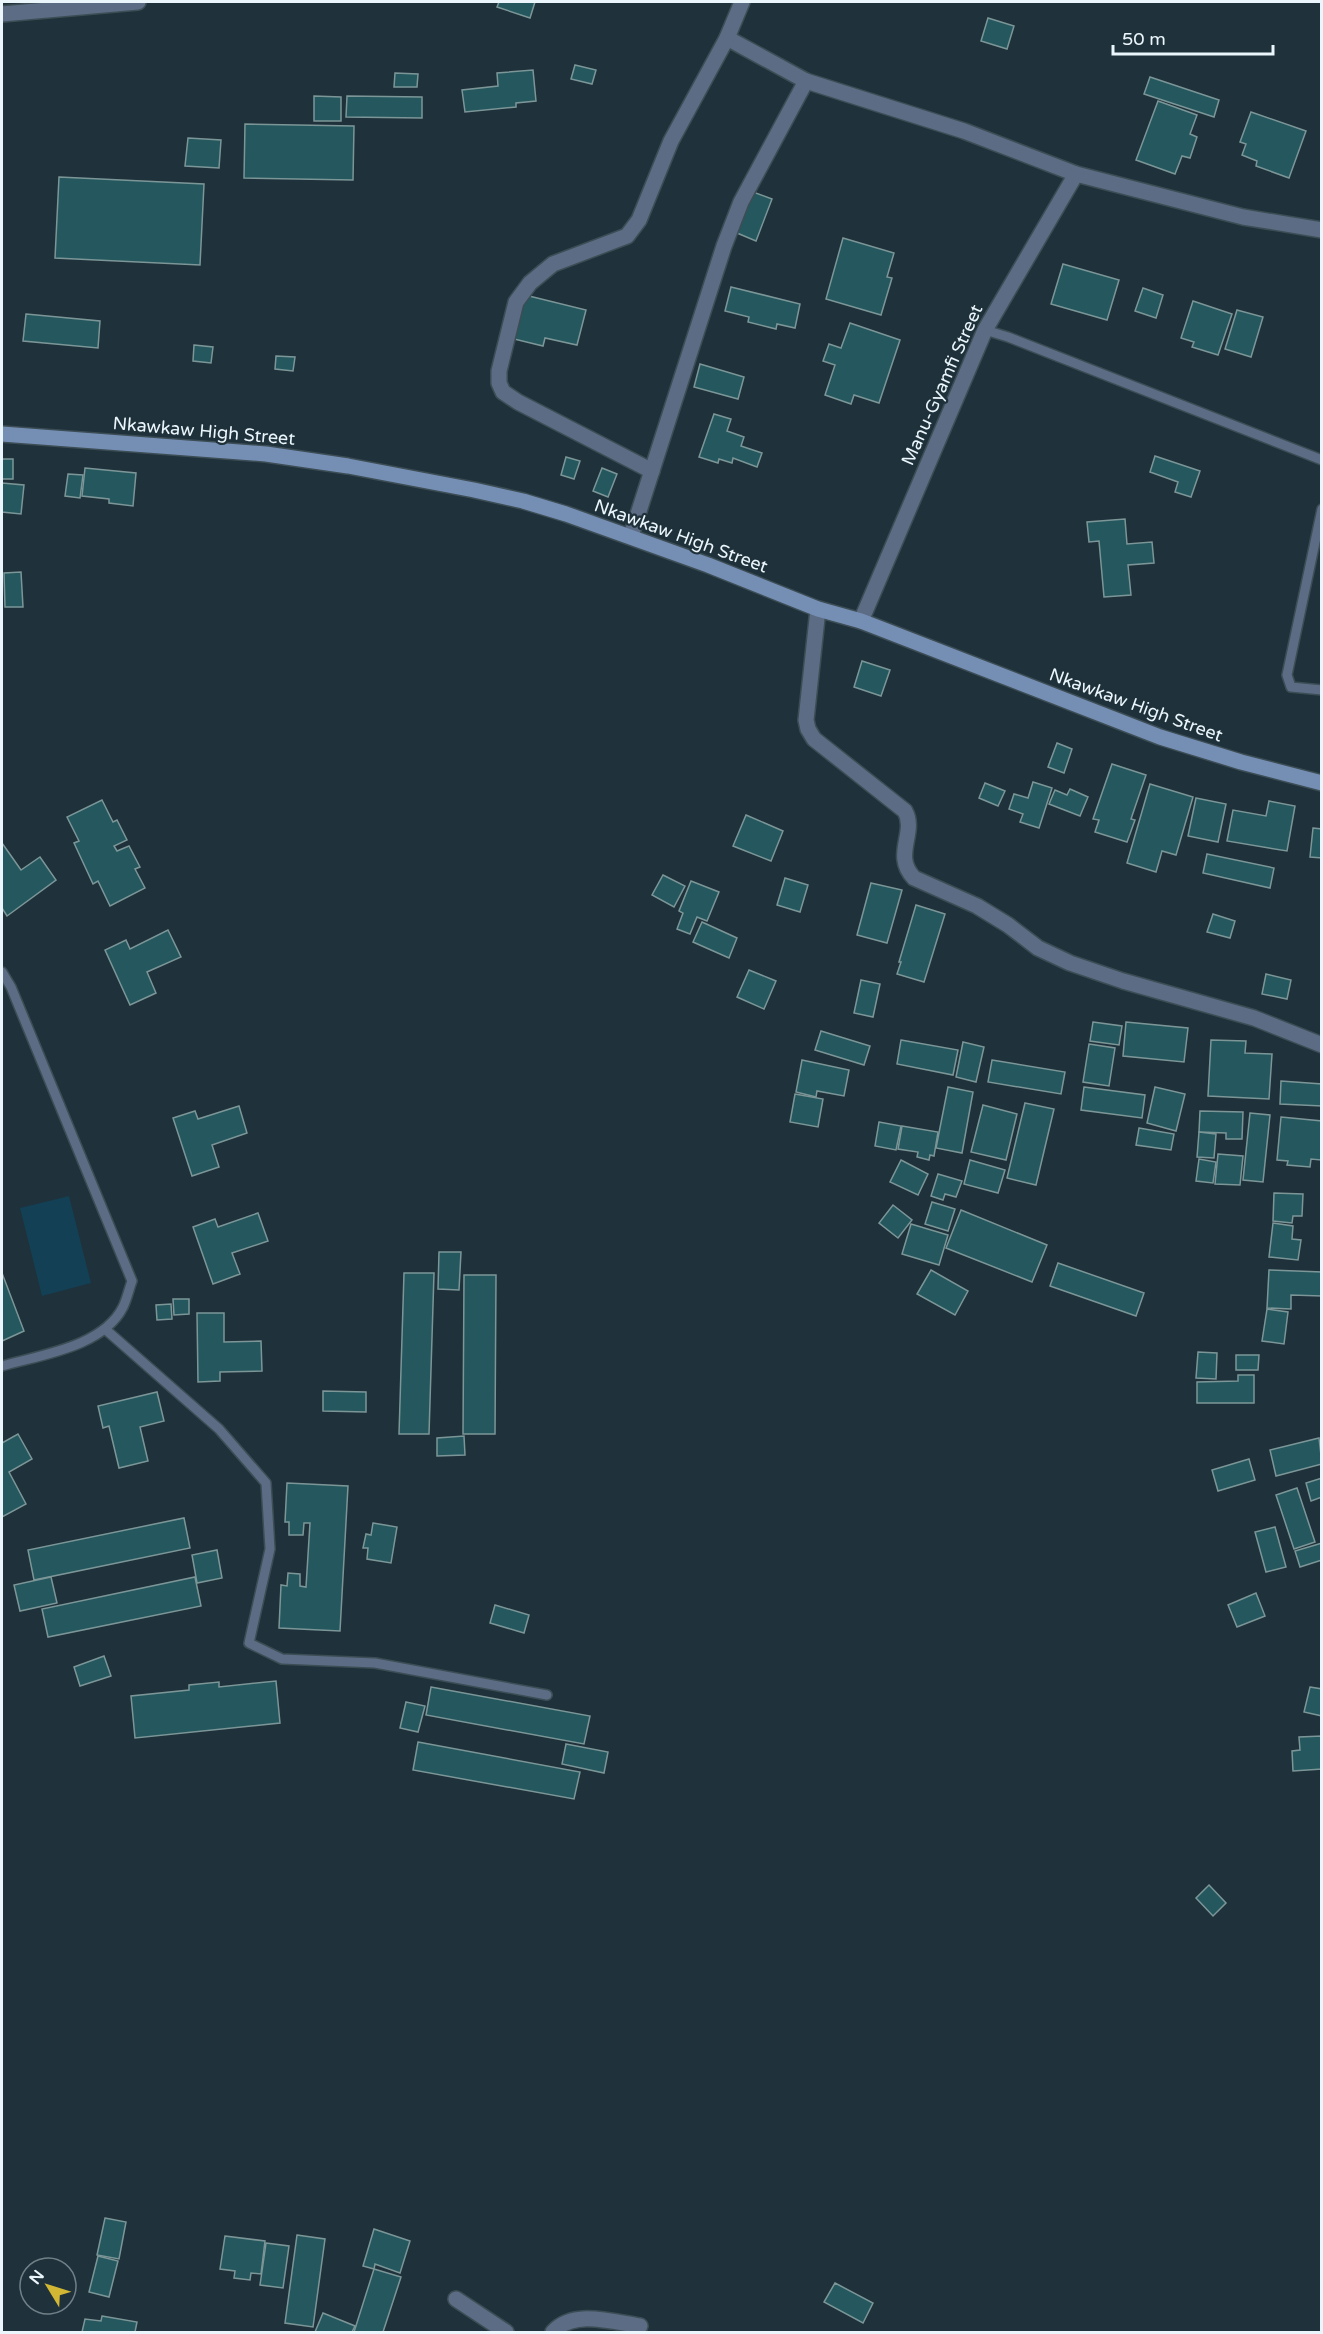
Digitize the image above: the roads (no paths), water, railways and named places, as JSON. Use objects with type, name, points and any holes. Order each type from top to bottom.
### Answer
[{"type":"main road","name":"Nkawkaw High Street","points":[[2,434],[266,454],[348,465],[523,501],[631,536],[818,609],[861,621],[1160,737],[1240,762],[1322,783]]},
{"type":"street","points":[[2,14],[138,2]]},
{"type":"street","points":[[652,471],[503,392],[499,383],[499,371],[516,302],[530,282],[553,264],[627,236],[639,220],[671,141],[727,38],[742,2]]},
{"type":"street","points":[[727,38],[806,81],[964,131],[1076,174],[1243,217],[1322,230]]},
{"type":"street","points":[[631,536],[724,246],[741,202],[806,81]]},
{"type":"street","name":"Manu-Gyamfi Street","points":[[861,621],[986,330],[1076,174]]},
{"type":"street","points":[[818,609],[806,720],[808,729],[814,739],[905,811],[909,818],[904,858],[907,871],[914,878],[977,906],[1008,925],[1038,948],[1070,963],[1123,981],[1254,1018],[1322,1045]]},
{"type":"street","points":[[456,2299],[506,2332]]},
{"type":"street","points":[[553,2332],[571,2320],[582,2318],[640,2326]]},
{"type":"lane","points":[[986,330],[1322,460]]},
{"type":"lane","points":[[1322,510],[1287,675],[1291,687],[1322,690]]},
{"type":"lane","points":[[2,972],[11,987],[132,1281],[122,1309],[105,1329],[88,1341],[2,1366]]},
{"type":"lane","points":[[2,994],[11,987]]},
{"type":"lane","points":[[105,1329],[219,1429],[266,1483],[270,1550],[249,1643],[282,1659],[375,1663],[547,1695]]}]
